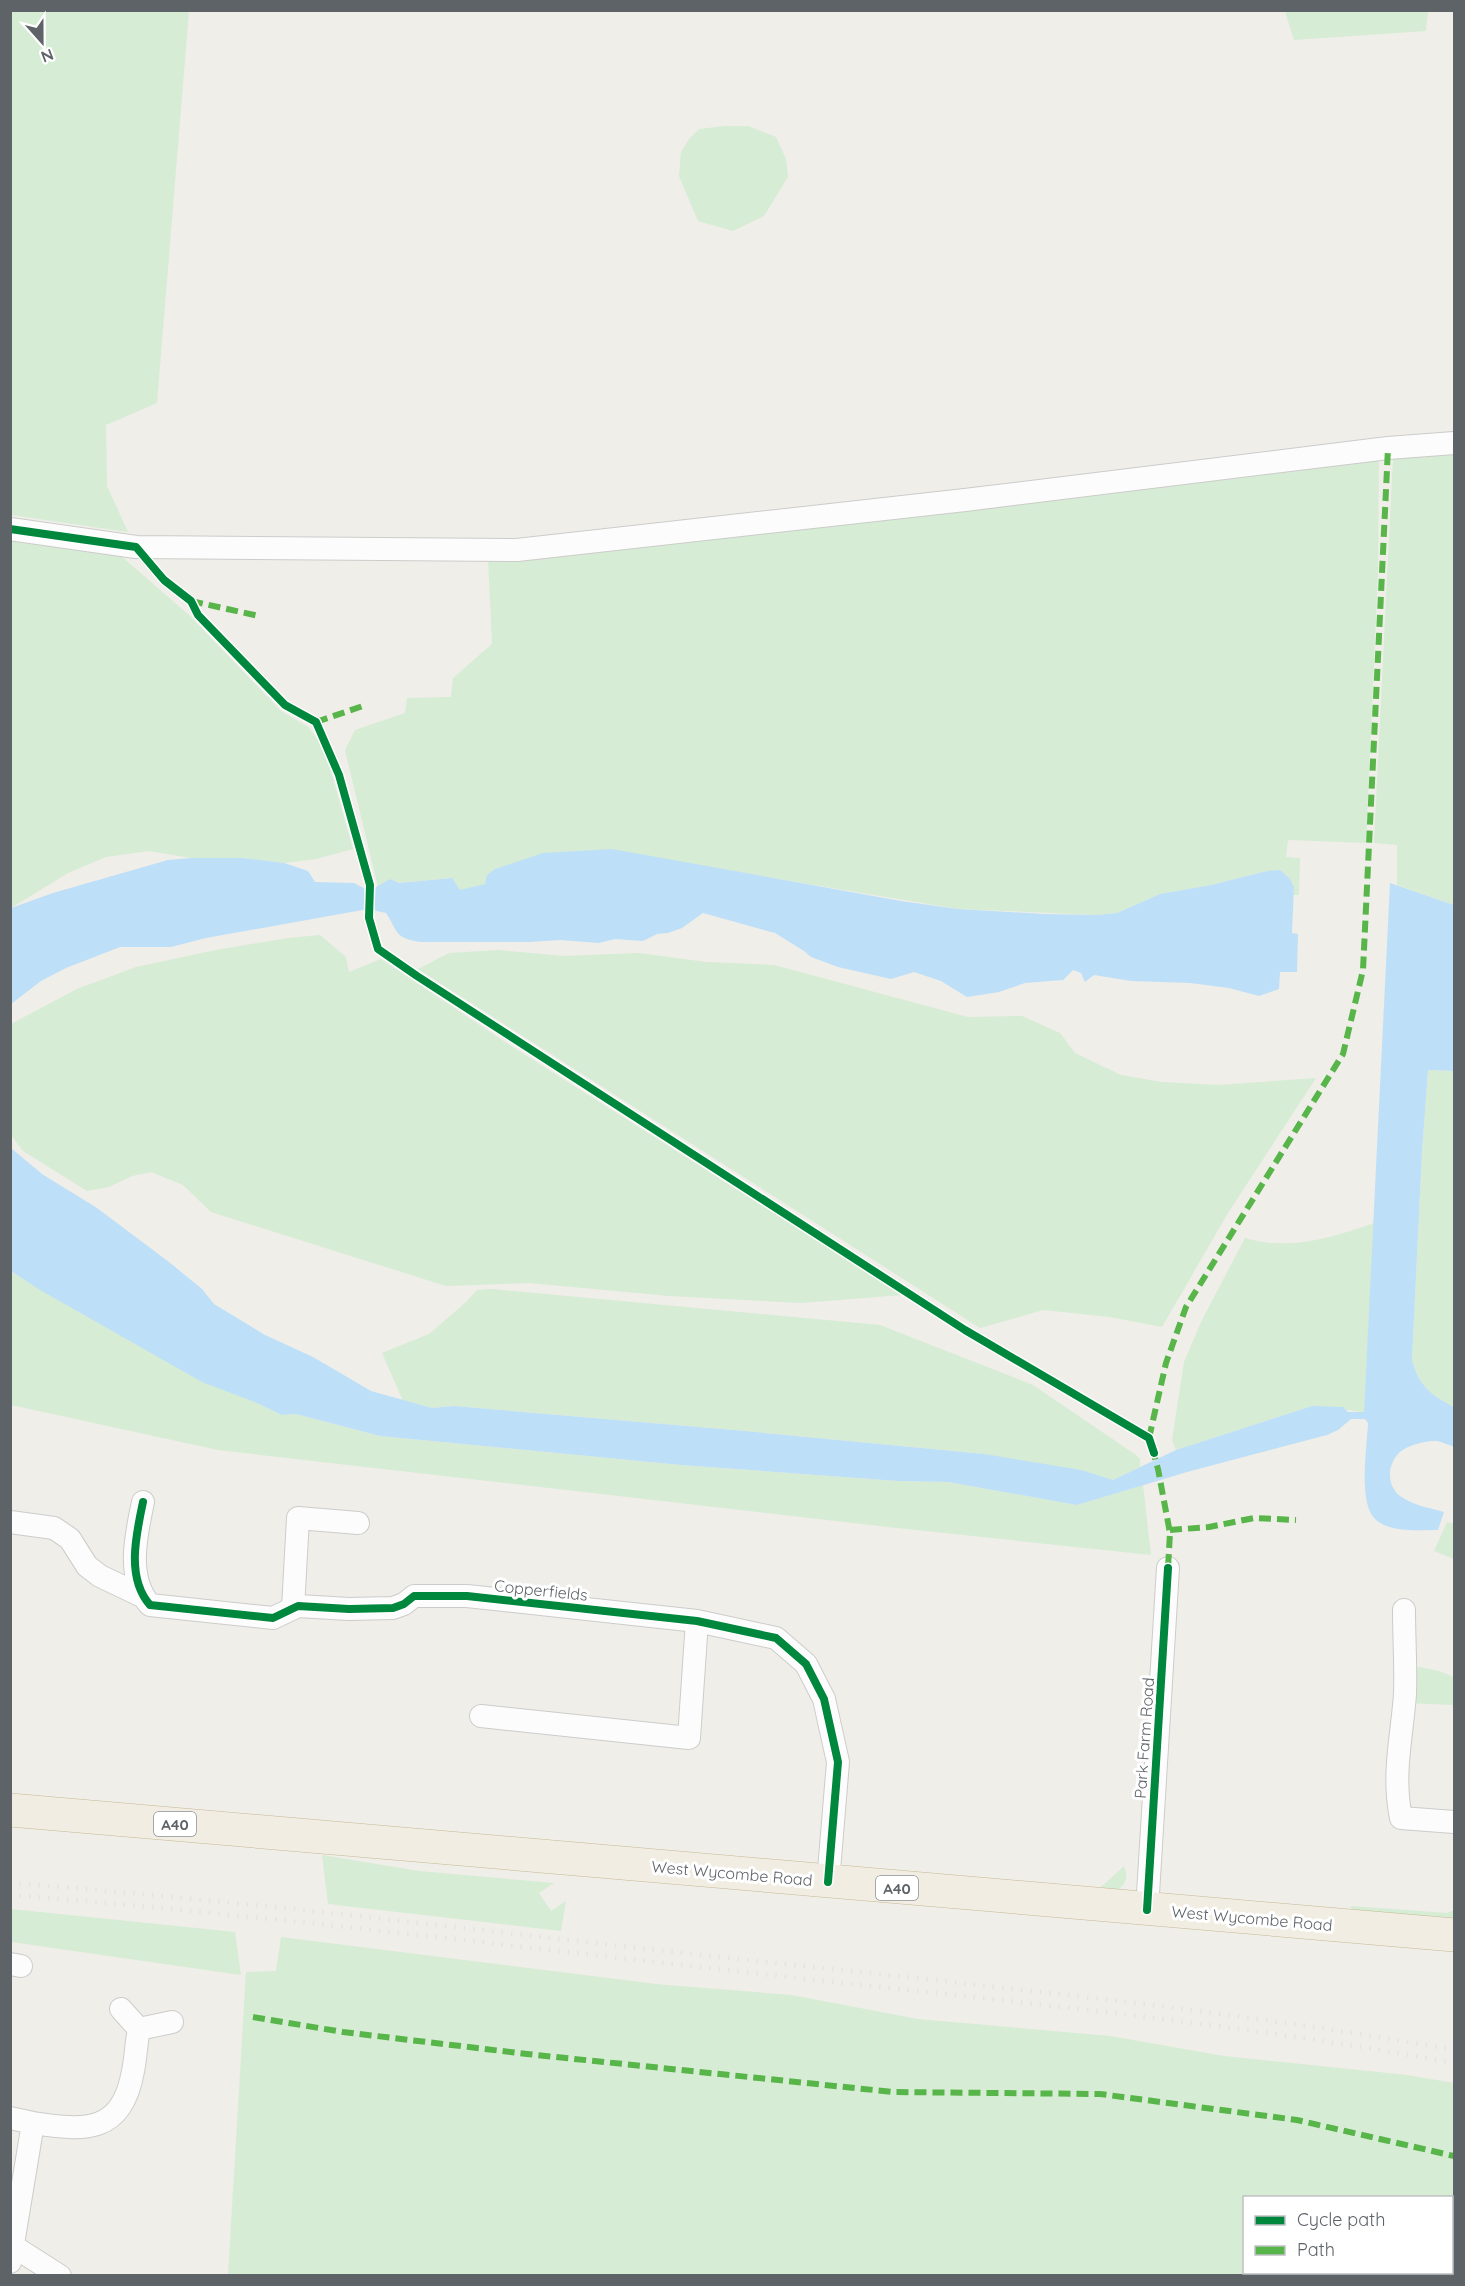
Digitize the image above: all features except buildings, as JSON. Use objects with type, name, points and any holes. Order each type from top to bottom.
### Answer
[{"type":"highway","name":"West Wycombe Road","points":[[10,1810],[1455,1935]]},
{"type":"street","points":[[10,529],[136,547],[518,550],[965,500],[1388,448],[1455,443]]},
{"type":"street","points":[[142,1596],[134,1546],[143,1502]]},
{"type":"street","points":[[293,1608],[298,1518],[358,1523]]},
{"type":"street","name":"Copperfields","points":[[10,1522],[54,1528],[70,1539],[87,1566],[100,1576],[142,1596],[150,1605],[273,1618],[298,1606],[349,1609],[393,1608],[404,1604],[414,1596],[466,1596],[697,1621],[776,1638],[806,1664],[824,1699],[838,1762],[828,1882]]},
{"type":"street","name":"Park Farm Road","points":[[1147,1910],[1168,1568]]},
{"type":"street","points":[[1404,1610],[1405,1692],[1396,1773],[1401,1818],[1455,1822]]},
{"type":"street","points":[[481,1716],[689,1738],[697,1621]]},
{"type":"street","points":[[10,2118],[67,2128],[87,2128],[106,2120],[119,2108],[128,2091],[134,2070],[139,2029],[121,2009]]},
{"type":"street","points":[[139,2029],[172,2022]]},
{"type":"street","points":[[33,2123],[12,2254],[60,2276]]},
{"type":"green space","points":[[11,10],[189,11],[157,403],[106,425],[107,486],[128,532],[11,515]]},
{"type":"green space","points":[[1285,11],[1428,11],[1426,31],[1294,40]]},
{"type":"green space","points":[[748,126],[776,137],[786,159],[788,177],[764,216],[733,231],[698,221],[679,176],[681,152],[689,139],[699,129]]},
{"type":"green space","points":[[1454,451],[1454,905],[1397,885],[1397,845],[1374,843],[1393,458]]},
{"type":"green space","points":[[1379,455],[1378,573],[1366,843],[1288,840],[1286,857],[1300,858],[1299,895],[1293,895],[1294,887],[1267,871],[1211,885],[1160,894],[1117,913],[1096,915],[958,909],[659,859],[509,865],[495,869],[485,884],[460,891],[451,878],[399,883],[390,879],[378,887],[345,750],[355,730],[405,713],[407,698],[451,697],[453,678],[492,644],[488,557]]},
{"type":"green space","points":[[11,538],[120,555],[190,616],[281,711],[308,727],[318,740],[330,768],[353,849],[316,859],[284,863],[243,858],[191,858],[149,851],[106,857],[68,873],[11,908]]},
{"type":"green space","points":[[320,935],[346,957],[349,972],[381,959],[508,1044],[903,1295],[801,1303],[669,1296],[529,1283],[446,1286],[211,1212],[183,1185],[151,1172],[132,1176],[109,1187],[87,1191],[23,1151],[11,1135],[11,1024],[77,989],[136,967],[216,950]]},
{"type":"green space","points":[[498,950],[565,956],[639,953],[706,962],[774,965],[968,1017],[1022,1016],[1060,1033],[1075,1053],[1121,1075],[1162,1082],[1218,1085],[1316,1078],[1228,1213],[1162,1327],[1110,1317],[1043,1310],[980,1328],[418,969],[449,953]]},
{"type":"green space","points":[[1428,1070],[1454,1071],[1454,1407],[1427,1389],[1418,1377],[1412,1360]]},
{"type":"green space","points":[[1374,1223],[1364,1412],[1312,1406],[1176,1450],[1172,1440],[1184,1362],[1201,1322],[1245,1238],[1262,1242],[1294,1243],[1342,1234]]},
{"type":"green space","points":[[10,1271],[84,1315],[282,1415],[296,1414],[380,1436],[681,1465],[898,1481],[948,1482],[1077,1505],[1143,1485],[1151,1555],[218,1450],[11,1405]]},
{"type":"green space","points":[[491,1289],[880,1325],[1033,1385],[1136,1455],[1140,1459],[1140,1467],[1113,1480],[984,1454],[454,1406],[432,1408],[403,1401],[382,1353],[429,1334],[477,1290]]},
{"type":"green space","points":[[1447,1522],[1454,1524],[1454,1559],[1434,1551]]},
{"type":"green space","points":[[1410,1665],[1439,1671],[1454,1677],[1454,1705],[1406,1703]]},
{"type":"green space","points":[[322,1855],[419,1871],[554,1883],[539,1893],[551,1911],[566,1901],[561,1931],[328,1904]]},
{"type":"green space","points":[[1124,1866],[1126,1879],[1119,1889],[1099,1889]]},
{"type":"green space","points":[[1351,1906],[1447,1913],[1454,1910],[1454,1920],[1351,1909]]},
{"type":"green space","points":[[11,1909],[235,1932],[241,1975],[11,1942]]},
{"type":"green space","points":[[281,1937],[656,1984],[791,1995],[918,2019],[1110,2036],[1224,2056],[1407,2075],[1454,2083],[1454,2275],[228,2275],[246,1972],[276,1971]]},
{"type":"water","points":[[612,849],[901,901],[958,909],[1044,914],[1117,913],[1160,894],[1280,870],[1290,879],[1294,887],[1292,933],[1298,934],[1297,972],[1280,972],[1279,989],[1259,996],[1229,988],[1190,983],[1131,981],[1094,975],[1085,982],[1081,973],[1073,970],[1063,980],[1025,983],[999,992],[967,997],[941,981],[914,972],[891,979],[838,967],[811,957],[775,933],[703,913],[682,928],[657,934],[643,941],[615,939],[599,943],[560,940],[421,942],[406,939],[398,934],[386,913],[368,909],[206,938],[171,947],[120,947],[66,968],[41,981],[11,1004],[11,908],[53,893],[168,860],[243,858],[284,863],[308,871],[315,882],[354,883],[369,891],[390,879],[399,883],[452,878],[460,890],[485,884],[487,875],[495,869],[543,853]]},
{"type":"water","points":[[1390,883],[1454,905],[1454,1071],[1428,1070],[1412,1360],[1418,1377],[1427,1389],[1454,1407],[1454,1447],[1437,1441],[1410,1446],[1394,1459],[1390,1470],[1393,1487],[1400,1496],[1416,1504],[1444,1512],[1438,1530],[1397,1529],[1388,1527],[1375,1519],[1370,1511],[1365,1488],[1368,1423],[1365,1419],[1351,1419],[1338,1430],[1327,1435],[1187,1472],[1077,1505],[948,1482],[898,1481],[681,1465],[380,1436],[296,1414],[282,1415],[202,1382],[40,1290],[11,1271],[11,1148],[42,1174],[97,1208],[169,1262],[202,1289],[214,1304],[265,1335],[313,1357],[371,1391],[432,1408],[454,1406],[984,1454],[1081,1470],[1113,1480],[1176,1450],[1312,1406],[1343,1407],[1348,1412],[1364,1412]]},
{"type":"railway","points":[[10,1883],[280,1908],[1093,1998],[1274,2021],[1454,2050]]},
{"type":"railway","points":[[10,1895],[286,1921],[1189,2022],[1454,2063]]},
{"type":"marked path","points":[[1149,1438],[1166,1363],[1186,1307],[1343,1054],[1363,970],[1388,448]]},
{"type":"marked path","points":[[191,601],[259,616]]},
{"type":"marked path","points":[[316,722],[363,706]]},
{"type":"marked path","points":[[1152,1448],[1170,1533],[1168,1568]]},
{"type":"marked path","points":[[1170,1530],[1209,1527],[1254,1518],[1296,1520]]},
{"type":"marked path","points":[[253,2017],[343,2032],[527,2054],[893,2092],[1100,2094],[1297,2120],[1454,2156]]},
{"type":"cycle path","points":[[10,529],[136,547],[164,580],[191,601],[198,615],[285,705],[316,722],[339,775],[370,885],[369,918],[378,949],[965,1330],[1149,1438],[1154,1453]]},
{"type":"cycle path","points":[[143,1502],[136,1542],[135,1569],[138,1582],[150,1605],[273,1618],[298,1606],[349,1609],[393,1608],[404,1604],[414,1596],[467,1596],[697,1621],[776,1638],[806,1664],[824,1699],[838,1762],[828,1882]]},
{"type":"cycle path","points":[[1147,1910],[1168,1568]]}]
